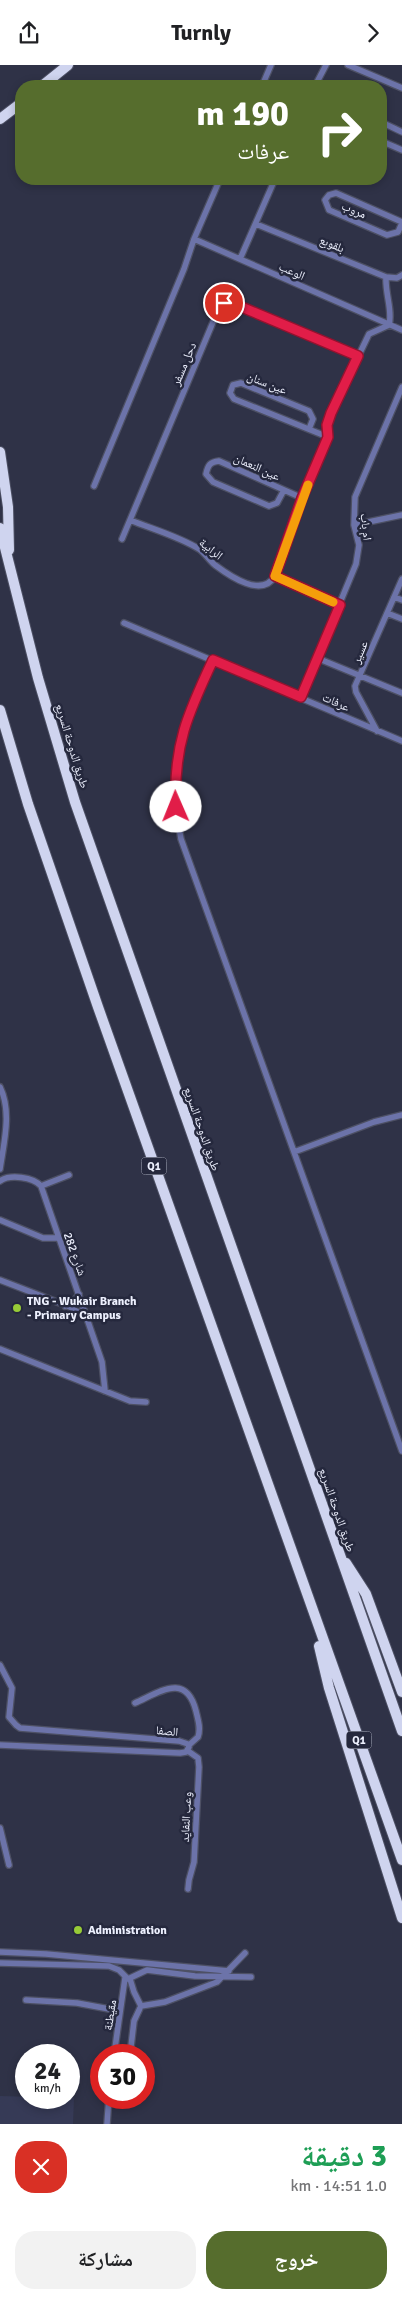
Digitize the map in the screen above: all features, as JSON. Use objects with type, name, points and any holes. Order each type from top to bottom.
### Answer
[{"type":"highway","points":[[49,80],[68,65]]},
{"type":"highway","points":[[0,119],[15,108]]},
{"type":"highway","points":[[0,452],[8,507],[8,564]]},
{"type":"highway","name":"طريق الدوحة السريع","points":[[0,528],[38,678],[75,803],[402,1731]]},
{"type":"highway","name":"Q1","points":[[0,711],[28,803],[95,998],[402,1860]]},
{"type":"highway","points":[[339,1553],[366,1594],[402,1692]]},
{"type":"highway","points":[[315,1620],[329,1687],[402,1918]]},
{"type":"street","points":[[265,80],[271,65]]},
{"type":"street","points":[[318,80],[326,65]]},
{"type":"street","points":[[348,65],[383,80]]},
{"type":"street","points":[[387,82],[402,88]]},
{"type":"street","points":[[387,125],[402,131]]},
{"type":"street","points":[[387,144],[402,150]]},
{"type":"street","points":[[94,486],[217,185]]},
{"type":"street","points":[[240,259],[273,185]]},
{"type":"street","name":"مروب","points":[[336,193],[402,223],[398,231],[387,235],[329,210],[325,200],[329,195],[336,193]]},
{"type":"street","name":"بلقوبع","points":[[256,225],[386,277],[397,278],[402,275]]},
{"type":"street","name":"الوعب","points":[[194,239],[402,330]]},
{"type":"street","points":[[340,605],[275,576],[302,498],[328,437],[327,425],[331,413],[369,334],[389,325],[392,317],[385,291],[386,277]]},
{"type":"street","name":"دحل مسفر","points":[[122,539],[216,315],[224,303],[232,303],[358,356]]},
{"type":"street","name":"عين سنان","points":[[309,429],[313,419],[309,411],[241,383],[233,385],[231,388],[230,393],[234,399],[328,437]]},
{"type":"street","name":"ام باب","points":[[301,697],[340,605],[358,554],[358,537],[354,525],[355,497],[402,388]]},
{"type":"street","name":"عين النعمان","points":[[284,490],[277,503],[269,506],[213,482],[206,474],[207,467],[212,462],[219,461],[302,498]]},
{"type":"street","points":[[354,525],[402,515]]},
{"type":"street","name":"الرابية","points":[[130,520],[199,549],[219,568],[256,587],[266,586],[275,576]]},
{"type":"street","name":"عسير","points":[[377,731],[355,689],[402,579]]},
{"type":"street","points":[[394,597],[402,601]]},
{"type":"street","points":[[387,613],[402,619]]},
{"type":"street","name":"عرفات","points":[[124,623],[402,741]]},
{"type":"street","points":[[317,658],[402,693]]},
{"type":"street","points":[[213,660],[187,717],[180,738],[176,786],[179,828],[191,869],[402,1451]]},
{"type":"street","points":[[0,1087],[6,1105],[5,1148],[0,1169],[9,1177],[34,1181],[41,1186],[69,1175]]},
{"type":"street","points":[[294,1152],[374,1122],[402,1115]]},
{"type":"street","points":[[0,1181],[9,1177]]},
{"type":"street","name":"شارع 282","points":[[41,1186],[103,1367],[105,1391]]},
{"type":"street","points":[[0,1220],[43,1237],[59,1238]]},
{"type":"street","points":[[0,1280],[65,1305],[87,1318]]},
{"type":"street","points":[[65,1305],[74,1301],[79,1294]]},
{"type":"street","points":[[0,1349],[133,1402],[146,1402]]},
{"type":"street","name":"الصفا","points":[[0,1665],[12,1688],[9,1717],[20,1728],[179,1741],[188,1748],[180,1753],[0,1745]]},
{"type":"street","points":[[135,1703],[174,1688],[185,1690],[192,1698],[199,1727],[198,1737],[188,1748]]},
{"type":"street","name":"وعب النفايد","points":[[188,1748],[198,1758],[199,1767],[194,1862],[188,1889]]},
{"type":"street","points":[[0,1828],[9,1865]]},
{"type":"street","points":[[0,1952],[46,1953],[229,1971]]},
{"type":"street","points":[[141,2006],[177,1998],[218,1982],[245,1953]]},
{"type":"street","points":[[0,1963],[109,1966],[119,1970],[128,1978],[147,1970],[222,1977],[251,1977]]},
{"type":"street","name":"مقيطنة","points":[[128,1978],[141,2006],[134,2021],[131,2044]]},
{"type":"street","name":"مقيطنة","points":[[116,2044],[120,2011],[128,1978]]},
{"type":"street","points":[[26,2000],[77,2003],[120,2011]]},
{"type":"street","points":[[107,2124],[108,2109]]},
{"type":"shaded area","points":[[0,2096],[15,2096],[15,2109],[74,2109],[73,2124],[0,2124]]},
{"type":"slow traffic","points":[[308,485],[275,576],[333,602]]},
{"type":"place","name":"TNG - Wukair Branch - Primary Campus","points":[[17,1308]]},
{"type":"place","name":"Administration","points":[[78,1930]]},
{"type":"route","points":[[176,807],[176,767],[180,738],[187,717],[213,660],[301,697],[340,605],[275,576],[302,498],[328,437],[327,425],[331,413],[358,356],[232,303],[224,303]]}]
